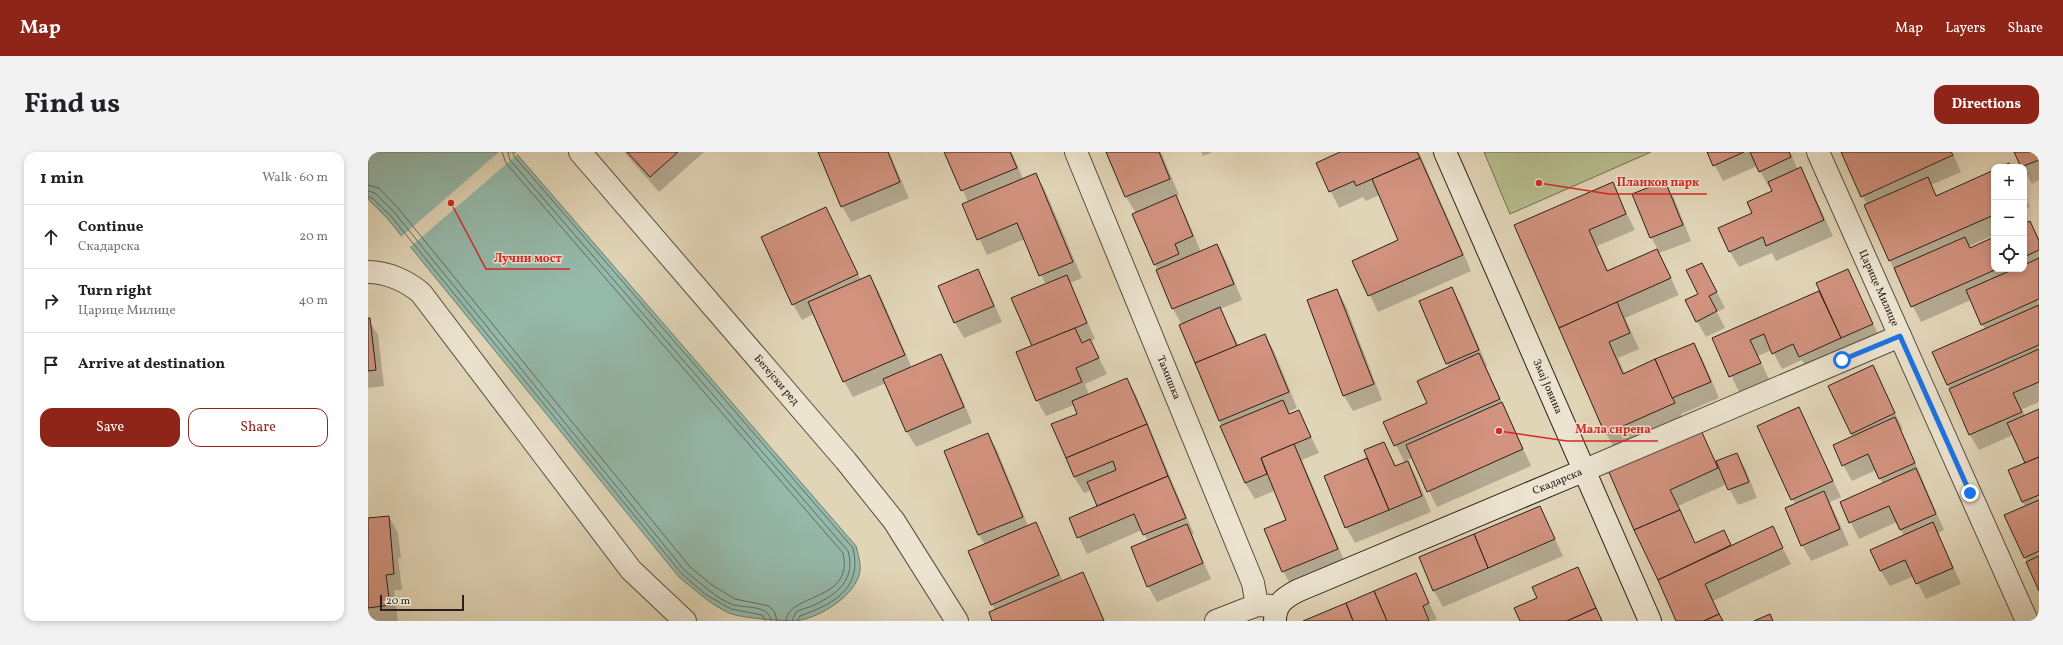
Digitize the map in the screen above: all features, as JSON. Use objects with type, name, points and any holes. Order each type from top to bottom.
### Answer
[{"type":"street","name":"Бегејски ред","points":[[580,152],[846,461],[894,521],[944,597],[957,621]]},
{"type":"street","name":"Тамишка","points":[[1076,152],[1253,583],[1269,611]]},
{"type":"street","name":"Змај Јовина","points":[[1445,152],[1650,621]]},
{"type":"street","name":"Царице Милице","points":[[1818,152],[2027,621]]},
{"type":"street","points":[[370,272],[391,276],[410,284],[421,293],[631,570],[685,621]]},
{"type":"street","name":"Скадарска","points":[[1216,621],[1269,611],[1297,591],[1900,336]]},
{"type":"street","points":[[936,621],[944,597]]},
{"type":"shaded area","points":[[1484,152],[1651,152],[1510,214]]},
{"type":"water","points":[[368,152],[515,152],[856,546],[860,562],[860,571],[852,589],[835,604],[805,619],[796,621],[752,618],[729,613],[709,601],[679,577],[387,218],[368,199]]},
{"type":"pier","points":[[499,152],[519,153],[409,248],[400,238]]},
{"type":"building","points":[[627,152],[678,152],[650,177]]},
{"type":"building","points":[[818,152],[888,152],[900,182],[841,207]]},
{"type":"building","points":[[944,152],[1010,152],[1017,168],[961,191]]},
{"type":"building","points":[[1106,152],[1159,152],[1170,179],[1125,197]]},
{"type":"building","points":[[1340,152],[1417,152],[1420,158],[1356,186],[1354,181],[1329,192],[1316,163]]},
{"type":"building","points":[[1707,152],[1744,152],[1713,166]]},
{"type":"building","points":[[1750,152],[1789,152],[1791,157],[1759,172]]},
{"type":"building","points":[[1841,152],[1951,152],[1953,155],[1861,197]]},
{"type":"building","points":[[2014,152],[2039,152],[2039,160],[2027,165],[2020,164]]},
{"type":"building","points":[[1420,158],[1463,255],[1368,296],[1352,261],[1398,240],[1372,179]]},
{"type":"building","points":[[1801,167],[1824,220],[1766,246],[1763,237],[1729,252],[1718,228],[1752,213],[1747,202],[1772,191],[1768,182]]},
{"type":"building","points":[[1991,171],[1991,216],[1889,261],[1864,205],[1928,177],[1936,196]]},
{"type":"building","points":[[1036,173],[1073,262],[1039,276],[1017,223],[977,240],[962,204]]},
{"type":"building","points":[[1665,181],[1683,225],[1650,238],[1632,194]]},
{"type":"building","points":[[1613,182],[1626,214],[1589,230],[1607,271],[1657,249],[1671,278],[1559,328],[1514,225]]},
{"type":"building","points":[[1176,195],[1193,236],[1175,244],[1179,254],[1154,265],[1132,214]]},
{"type":"building","points":[[826,207],[858,274],[792,305],[761,237]]},
{"type":"building","points":[[2030,221],[2039,241],[2039,250],[2027,256],[2027,236],[2027,222]]},
{"type":"building","points":[[1965,237],[1970,248],[1991,238],[1991,272],[1911,307],[1894,268]]},
{"type":"building","points":[[1217,244],[1234,284],[1172,309],[1156,270]]},
{"type":"building","points":[[2039,258],[2039,299],[1981,325],[1966,290],[2007,272],[2027,272],[2027,264]]},
{"type":"building","points":[[1702,263],[1717,292],[1709,296],[1717,311],[1696,322],[1685,300],[1698,294],[1686,270]]},
{"type":"building","points":[[978,269],[994,306],[954,323],[938,286]]},
{"type":"building","points":[[1848,269],[1873,324],[1841,338],[1816,283]]},
{"type":"building","points":[[870,275],[905,355],[843,382],[808,302]]},
{"type":"building","points":[[1067,275],[1087,323],[1032,346],[1011,298]]},
{"type":"building","points":[[1452,287],[1479,350],[1446,364],[1419,301]]},
{"type":"building","points":[[1337,289],[1374,384],[1343,396],[1307,300]]},
{"type":"building","points":[[1819,291],[1841,338],[1799,357],[1793,344],[1772,354],[1764,334],[1750,340],[1761,363],[1729,377],[1712,338]]},
{"type":"building","points":[[1617,302],[1630,333],[1609,342],[1623,374],[1655,359],[1675,403],[1605,434],[1559,328]]},
{"type":"building","points":[[2039,305],[2039,345],[1947,385],[1932,352]]},
{"type":"building","points":[[1220,307],[1237,346],[1195,363],[1179,325]]},
{"type":"building","points":[[368,318],[370,318],[376,370],[368,371]]},
{"type":"building","points":[[1075,328],[1082,343],[1090,339],[1099,358],[1076,368],[1082,382],[1036,401],[1016,352]]},
{"type":"building","points":[[1265,334],[1289,392],[1219,421],[1195,363]]},
{"type":"building","points":[[1694,343],[1711,382],[1672,398],[1655,359]]},
{"type":"building","points":[[2039,349],[2039,382],[2013,393],[2022,412],[1969,435],[1949,389]]},
{"type":"building","points":[[1479,353],[1500,399],[1394,446],[1383,422],[1427,403],[1417,381]]},
{"type":"building","points":[[941,354],[964,407],[906,432],[883,379]]},
{"type":"building","points":[[1873,365],[1895,413],[1851,434],[1828,386]]},
{"type":"building","points":[[1127,378],[1147,424],[1066,458],[1051,424],[1077,414],[1072,401]]},
{"type":"building","points":[[1283,400],[1289,414],[1299,410],[1311,437],[1261,458],[1267,474],[1245,483],[1220,426]]},
{"type":"building","points":[[1502,402],[1523,449],[1427,492],[1406,445]]},
{"type":"building","points":[[1799,407],[1833,481],[1791,500],[1757,426]]},
{"type":"building","points":[[2039,409],[2039,457],[2025,463],[2007,423]]},
{"type":"building","points":[[1895,417],[1915,463],[1879,479],[1868,454],[1842,466],[1833,445]]},
{"type":"building","points":[[1147,424],[1168,476],[1097,506],[1087,482],[1116,470],[1113,461],[1074,477],[1066,458]]},
{"type":"building","points":[[1700,428],[1718,468],[1670,490],[1680,510],[1634,530],[1608,470]]},
{"type":"building","points":[[988,433],[1023,517],[978,535],[944,451]]},
{"type":"building","points":[[1384,442],[1395,466],[1408,461],[1422,496],[1389,510],[1364,450]]},
{"type":"building","points":[[1294,444],[1338,549],[1282,572],[1264,529],[1286,520],[1261,458]]},
{"type":"building","points":[[1737,453],[1749,482],[1728,490],[1716,461]]},
{"type":"building","points":[[2039,457],[2039,495],[2022,502],[2008,470]]},
{"type":"building","points":[[1367,458],[1389,510],[1345,528],[1324,476]]},
{"type":"building","points":[[1916,468],[1936,514],[1900,530],[1889,506],[1849,523],[1840,502]]},
{"type":"building","points":[[1168,476],[1186,518],[1143,535],[1134,514],[1077,538],[1069,518]]},
{"type":"building","points":[[1824,491],[1840,529],[1801,546],[1785,508]]},
{"type":"building","points":[[2039,500],[2039,551],[2024,558],[2004,515]]},
{"type":"building","points":[[1540,506],[1555,539],[1488,568],[1474,534]]},
{"type":"building","points":[[1680,510],[1695,543],[1724,530],[1731,545],[1658,580],[1634,530]]},
{"type":"building","points":[[389,516],[394,574],[386,575],[390,605],[368,608],[368,518]]},
{"type":"building","points":[[1036,522],[1059,575],[991,605],[968,551]]},
{"type":"building","points":[[1933,522],[1953,568],[1916,584],[1905,560],[1880,571],[1870,550]]},
{"type":"building","points":[[1187,524],[1203,563],[1147,587],[1131,547]]},
{"type":"building","points":[[1773,526],[1783,548],[1705,584],[1719,614],[1704,621],[1676,621],[1658,580]]},
{"type":"building","points":[[1474,534],[1488,568],[1433,591],[1419,557]]},
{"type":"building","points":[[2039,556],[2039,591],[2026,562]]},
{"type":"building","points":[[1578,567],[1596,608],[1567,621],[1520,621],[1514,608],[1537,598],[1532,587]]},
{"type":"building","points":[[1083,572],[1104,621],[992,621],[989,612]]},
{"type":"building","points":[[1416,573],[1429,603],[1423,606],[1429,621],[1387,621],[1374,591]]},
{"type":"building","points":[[1374,591],[1387,621],[1353,621],[1346,603]]},
{"type":"building","points":[[1346,603],[1353,621],[1303,621]]},
{"type":"building","points":[[1596,608],[1602,621],[1567,621]]},
{"type":"building","points":[[1719,614],[1723,621],[1704,621]]},
{"type":"building","points":[[1770,614],[1773,621],[1754,621]]},
{"type":"place","name":"Планков парк","points":[[1539,183]]},
{"type":"place","name":"Лучни мост","points":[[451,203]]},
{"type":"place","name":"Мала сирена","points":[[1499,431]]},
{"type":"route","points":[[1842,360],[1900,336],[1970,493]]}]
